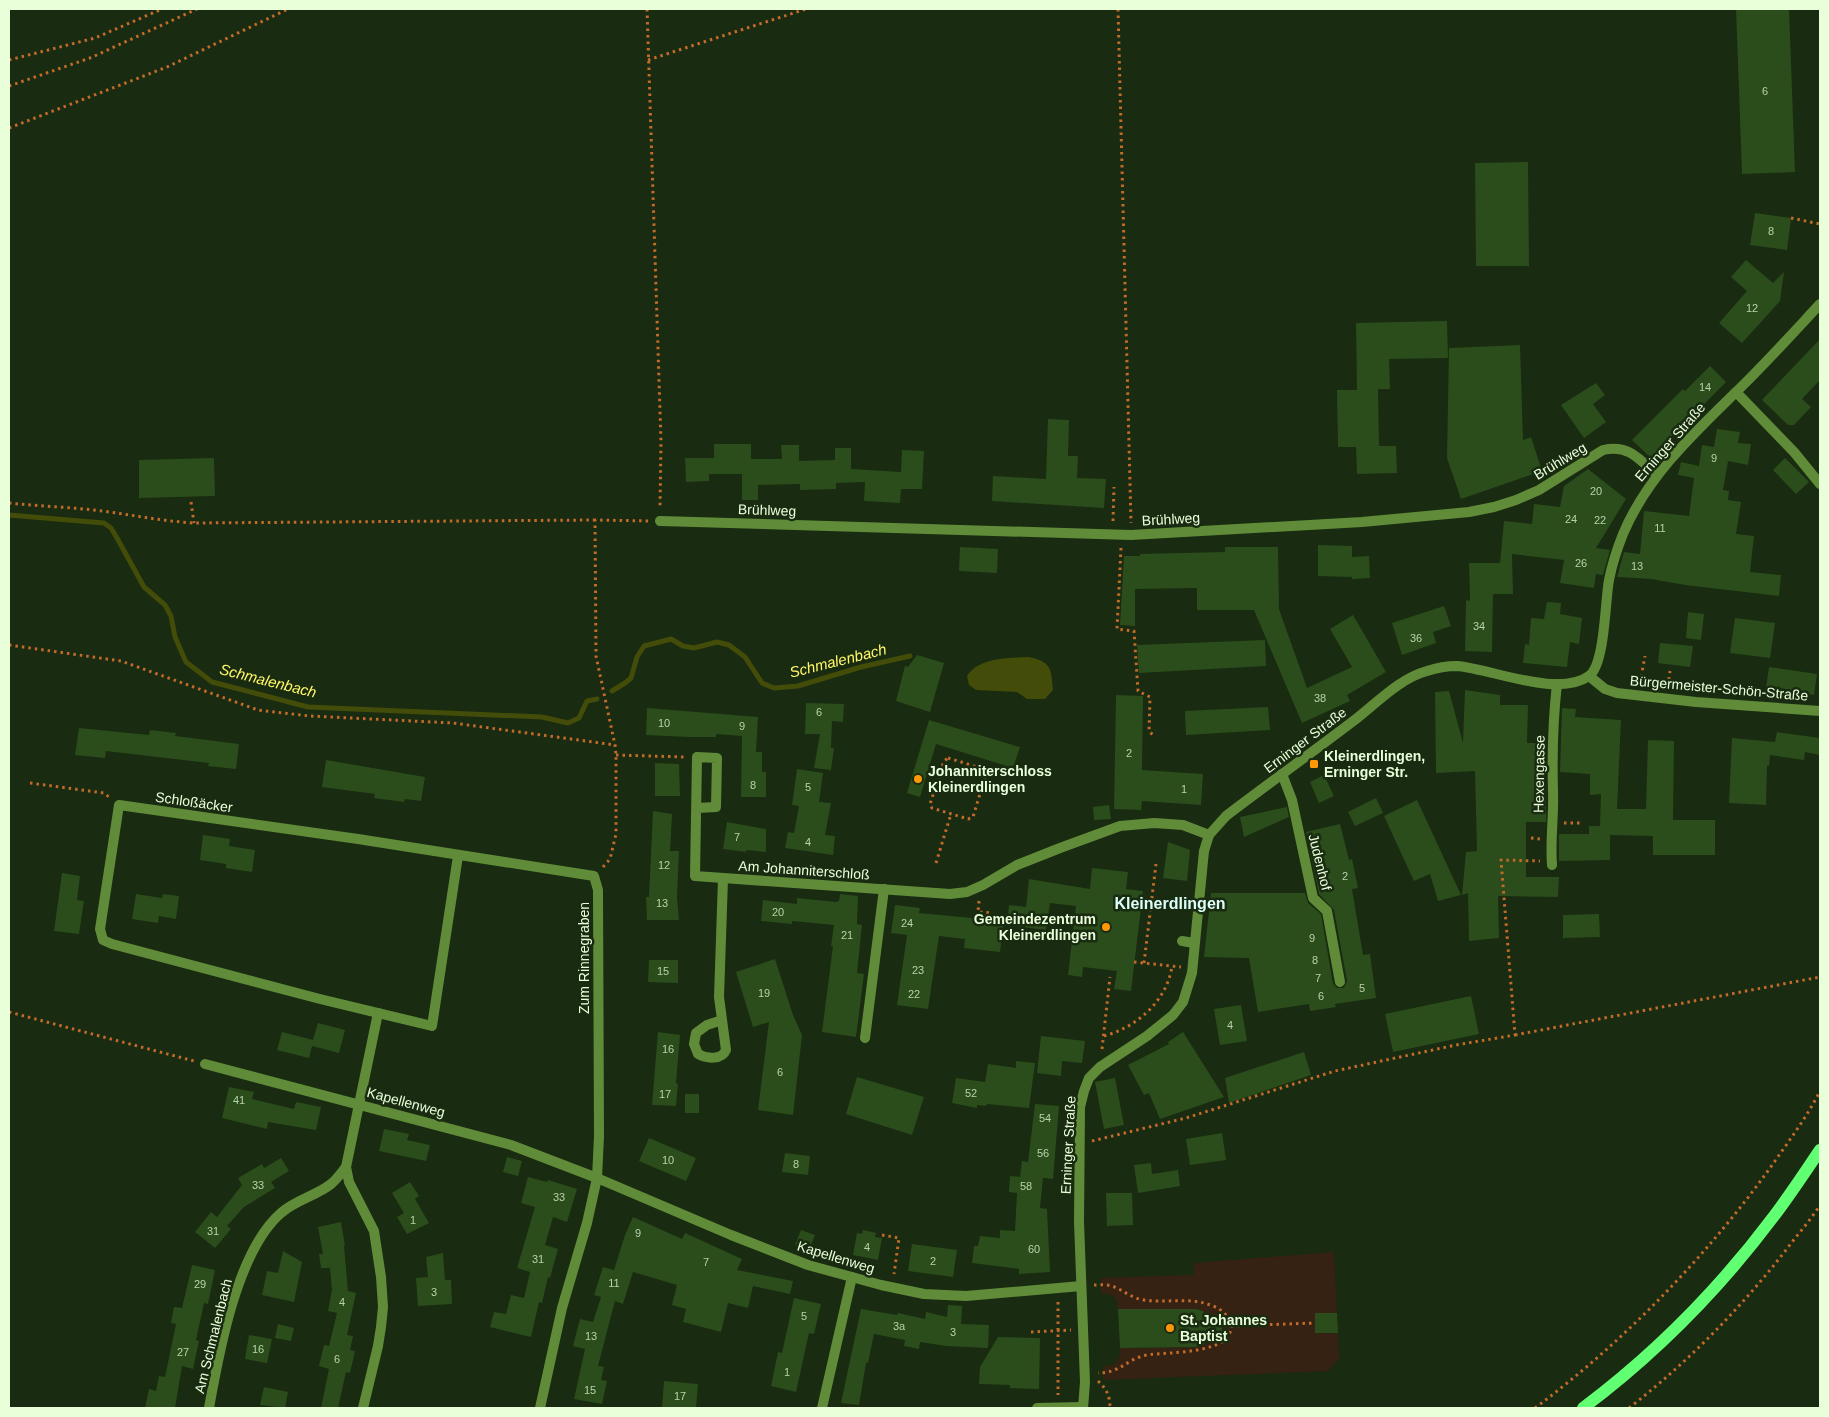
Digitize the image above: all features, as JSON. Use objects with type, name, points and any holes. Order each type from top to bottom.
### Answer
[{"type":"main road","points":[[1583,1408],[1633,1367],[1693,1311],[1730,1270],[1774,1216],[1820,1150]]},
{"type":"street","name":"Erninger Straße","points":[[1083,1408],[1085,1377],[1079,1222],[1080,1107],[1089,1078],[1100,1066],[1147,1036],[1173,1015],[1184,1002],[1192,969],[1204,851],[1209,834],[1226,816],[1388,693],[1415,675],[1429,670],[1454,666],[1524,680],[1557,684],[1570,683],[1589,676],[1595,670],[1599,658],[1609,581],[1615,557],[1628,523],[1642,495],[1657,475],[1710,416],[1736,392],[1820,304]]},
{"type":"street","points":[[1736,392],[1794,452],[1820,484]]},
{"type":"street","name":"Brühlweg","points":[[660,521],[1121,534],[1308,526],[1470,512],[1516,500],[1564,476],[1603,450],[1612,448],[1622,448],[1629,452],[1657,475]]},
{"type":"street","name":"Bürgermeister-Schön-Straße","points":[[1589,676],[1605,688],[1617,693],[1820,711]]},
{"type":"street","name":"Hexengasse","points":[[1551,863],[1554,707],[1557,684]]},
{"type":"street","points":[[697,757],[717,758],[716,807],[697,808]]},
{"type":"street","name":"Am Johanniterschloß","points":[[697,757],[695,876],[950,894],[967,892],[1017,865],[1120,826],[1154,823],[1183,824],[1209,834]]},
{"type":"street","name":"Judenhof","points":[[1282,774],[1292,800],[1313,898],[1327,911],[1340,982]]},
{"type":"street","points":[[119,805],[100,929],[103,940],[112,944],[432,1026],[458,856],[594,876]]},
{"type":"street","name":"Schloßäcker","points":[[119,805],[358,839],[458,856]]},
{"type":"street","name":"Zum Rinnegraben","points":[[594,876],[598,900],[599,1136],[597,1178]]},
{"type":"street","name":"Am Johanniterschloß","points":[[722,1020],[719,998],[723,879]]},
{"type":"street","name":"Am Johanniterschloß","points":[[865,1038],[884,889]]},
{"type":"street","points":[[1182,941],[1194,943]]},
{"type":"street","points":[[359,1104],[378,1013]]},
{"type":"street","name":"Kapellenweg","points":[[205,1064],[511,1145],[597,1178],[730,1235],[808,1265],[892,1288],[924,1294],[966,1296],[1081,1286]]},
{"type":"street","name":"Am Schmalenbach","points":[[359,1104],[346,1167],[349,1182],[374,1231],[379,1256],[383,1307],[378,1346],[363,1408]]},
{"type":"street","name":"Am Schmalenbach","points":[[209,1408],[228,1321],[241,1279],[256,1245],[266,1228],[281,1212],[298,1201],[329,1186],[346,1167]]},
{"type":"street","points":[[540,1408],[562,1308],[587,1223],[597,1178]]},
{"type":"street","points":[[822,1408],[852,1277]]},
{"type":"street","points":[[1037,1408],[1083,1408]]},
{"type":"path","points":[[9,60],[95,38],[162,9]]},
{"type":"path","points":[[9,86],[90,58],[196,9]]},
{"type":"path","points":[[9,128],[167,68],[288,9]]},
{"type":"path","points":[[9,502],[95,510],[167,522],[194,523],[660,521],[660,433],[646,9]]},
{"type":"path","points":[[648,60],[806,9]]},
{"type":"path","points":[[1118,9],[1121,534],[1117,629],[1134,631],[1138,691],[1150,697],[1149,731],[1155,737]]},
{"type":"path","points":[[1791,218],[1820,224]]},
{"type":"path","points":[[1114,487],[1121,534]]},
{"type":"path","points":[[191,502],[194,523]]},
{"type":"path","points":[[594,520],[596,656],[616,755],[616,834],[610,859],[594,876]]},
{"type":"path","points":[[9,645],[121,661],[258,710],[310,716],[453,723],[615,745]]},
{"type":"path","points":[[1638,696],[1645,656]]},
{"type":"path","points":[[616,755],[697,757]]},
{"type":"path","points":[[948,758],[984,769],[986,774],[973,817],[968,819],[951,814],[932,808],[930,804],[944,761],[948,758]]},
{"type":"path","points":[[30,783],[104,793],[119,805]]},
{"type":"path","points":[[936,864],[951,814]]},
{"type":"path","points":[[1515,1035],[1501,860],[1551,863]]},
{"type":"path","points":[[1144,963],[1156,864]]},
{"type":"path","points":[[974,889],[980,902],[978,912],[993,913]]},
{"type":"path","points":[[1134,962],[1192,969]]},
{"type":"path","points":[[1104,1036],[1119,1030],[1150,1009],[1167,987],[1172,966]]},
{"type":"path","points":[[1079,1144],[1186,1118],[1336,1071],[1456,1045],[1820,977]]},
{"type":"path","points":[[1107,1062],[1102,1050],[1110,978]]},
{"type":"path","points":[[9,1012],[205,1064]]},
{"type":"path","points":[[1535,1408],[1593,1362],[1645,1313],[1702,1254],[1760,1182],[1790,1140],[1820,1091]]},
{"type":"path","points":[[1629,1408],[1684,1361],[1739,1306],[1772,1268],[1820,1204]]},
{"type":"path","points":[[882,1235],[899,1238],[892,1288]]},
{"type":"path","points":[[1081,1286],[1107,1284],[1135,1298],[1145,1300],[1204,1303],[1223,1312],[1229,1318],[1231,1326],[1229,1334],[1224,1339],[1205,1349],[1194,1352],[1146,1355],[1128,1362],[1116,1371],[1085,1377]]},
{"type":"path","points":[[1058,1288],[1058,1408]]},
{"type":"path","points":[[1231,1326],[1315,1323]]},
{"type":"path","points":[[1031,1332],[1084,1330]]},
{"type":"path","points":[[1085,1377],[1098,1381],[1104,1386],[1109,1395],[1110,1408]]},
{"type":"shaded area","points":[[1029,657],[1042,661],[1051,672],[1053,690],[1045,699],[1027,699],[1017,692],[976,690],[969,685],[967,676],[979,665],[995,660]]},
{"type":"shaded area","points":[[1334,1252],[1339,1359],[1328,1371],[1103,1380],[1103,1366],[1114,1364],[1118,1360],[1120,1348],[1196,1347],[1207,1342],[1212,1335],[1212,1330],[1208,1315],[1196,1309],[1118,1309],[1114,1297],[1101,1293],[1101,1278],[1194,1275],[1194,1263]]},
{"type":"building","points":[[1736,9],[1789,9],[1795,172],[1742,174]]},
{"type":"building","points":[[1528,162],[1529,266],[1476,266],[1475,163]]},
{"type":"building","points":[[1755,213],[1791,218],[1787,250],[1750,245]]},
{"type":"building","points":[[1746,260],[1773,283],[1784,272],[1780,301],[1742,343],[1719,323],[1747,291],[1731,277]]},
{"type":"building","points":[[1447,321],[1448,358],[1389,359],[1390,389],[1378,389],[1379,446],[1396,446],[1397,473],[1357,474],[1356,447],[1338,447],[1337,390],[1357,390],[1356,323]]},
{"type":"building","points":[[1820,339],[1820,380],[1802,399],[1811,407],[1794,425],[1788,425],[1762,400]]},
{"type":"building","points":[[1520,345],[1523,440],[1531,437],[1542,471],[1461,499],[1447,458],[1449,348]]},
{"type":"building","points":[[1710,366],[1726,382],[1651,458],[1632,440],[1683,389],[1685,391]]},
{"type":"building","points":[[1596,383],[1605,395],[1593,404],[1606,422],[1584,438],[1561,405]]},
{"type":"building","points":[[1048,419],[1069,420],[1068,456],[1078,456],[1077,478],[1106,479],[1104,508],[992,501],[993,476],[1046,479]]},
{"type":"building","points":[[1717,429],[1740,432],[1738,443],[1751,444],[1748,465],[1728,461],[1723,490],[1729,491],[1728,500],[1741,502],[1736,534],[1754,536],[1750,572],[1781,575],[1779,596],[1651,579],[1617,577],[1624,552],[1640,554],[1644,511],[1689,516],[1694,478],[1678,475],[1681,462],[1699,466],[1702,445],[1714,447]]},
{"type":"building","points":[[714,444],[751,444],[751,459],[782,459],[781,445],[799,445],[799,461],[835,460],[835,448],[851,448],[851,469],[901,472],[902,450],[924,451],[922,489],[901,489],[900,503],[864,501],[865,482],[836,483],[836,489],[800,490],[800,484],[758,485],[758,500],[742,500],[742,474],[709,474],[709,481],[686,482],[685,458],[714,458]]},
{"type":"building","points":[[214,458],[215,496],[139,498],[139,460]]},
{"type":"building","points":[[1785,458],[1809,482],[1796,494],[1773,470]]},
{"type":"building","points":[[1588,469],[1626,499],[1596,548],[1610,550],[1603,575],[1596,574],[1594,588],[1560,583],[1564,560],[1512,554],[1513,594],[1493,594],[1492,652],[1465,651],[1466,600],[1470,601],[1469,563],[1500,563],[1504,521],[1532,524],[1534,504],[1560,507],[1564,486]]},
{"type":"building","points":[[1318,545],[1352,546],[1352,557],[1369,556],[1370,578],[1352,579],[1352,577],[1318,576]]},
{"type":"building","points":[[960,547],[998,549],[997,573],[959,571]]},
{"type":"building","points":[[1225,547],[1278,547],[1279,609],[1307,688],[1352,667],[1330,629],[1353,615],[1386,672],[1347,695],[1350,701],[1302,723],[1254,610],[1197,610],[1197,588],[1135,589],[1135,626],[1120,625],[1124,556],[1225,552]]},
{"type":"building","points":[[1547,602],[1561,603],[1560,614],[1582,618],[1579,644],[1570,642],[1567,667],[1523,663],[1525,644],[1529,645],[1531,618],[1544,619]]},
{"type":"building","points":[[1444,606],[1451,626],[1433,632],[1436,643],[1402,655],[1392,623]]},
{"type":"building","points":[[1688,612],[1704,614],[1701,640],[1686,638]]},
{"type":"building","points":[[1735,618],[1775,623],[1770,658],[1730,653]]},
{"type":"building","points":[[1265,640],[1266,666],[1139,673],[1137,645]]},
{"type":"building","points":[[1660,643],[1693,646],[1690,667],[1658,663]]},
{"type":"building","points":[[917,655],[944,663],[930,712],[896,701],[905,666],[908,667]]},
{"type":"building","points":[[1769,667],[1817,674],[1814,695],[1766,688]]},
{"type":"building","points":[[1465,690],[1500,695],[1500,705],[1528,705],[1527,743],[1546,743],[1546,822],[1526,822],[1526,877],[1559,877],[1558,897],[1498,896],[1499,938],[1469,941],[1468,893],[1462,895],[1466,852],[1477,851],[1475,771],[1436,773],[1435,692],[1449,691],[1463,743]]},
{"type":"building","points":[[1116,695],[1143,696],[1142,770],[1203,774],[1201,805],[1142,801],[1141,810],[1114,809]]},
{"type":"building","points":[[806,703],[844,704],[843,722],[832,721],[831,748],[834,748],[831,770],[814,768],[820,734],[805,734]]},
{"type":"building","points":[[1268,707],[1270,730],[1186,735],[1185,711]]},
{"type":"building","points":[[647,708],[758,717],[756,752],[762,752],[762,772],[766,772],[766,797],[741,797],[742,736],[716,734],[716,737],[646,735]]},
{"type":"building","points":[[1562,708],[1576,709],[1575,717],[1621,720],[1617,809],[1646,809],[1648,740],[1674,741],[1673,820],[1715,820],[1715,855],[1653,855],[1653,836],[1610,835],[1610,860],[1559,861],[1559,834],[1589,834],[1589,826],[1600,826],[1601,794],[1590,795],[1590,774],[1560,772]]},
{"type":"building","name":"Johanniterschloss Kleinerdlingen","points":[[929,720],[1020,747],[1013,768],[936,744],[920,797],[907,793]]},
{"type":"building","points":[[79,728],[149,735],[150,730],[176,733],[175,736],[239,744],[236,769],[208,766],[209,763],[106,751],[105,758],[75,755]]},
{"type":"building","points":[[1777,732],[1820,738],[1820,755],[1805,752],[1804,760],[1770,755],[1769,766],[1767,766],[1766,805],[1729,803],[1732,738],[1775,742]]},
{"type":"building","points":[[326,760],[425,777],[421,801],[405,799],[404,802],[374,798],[375,794],[322,787]]},
{"type":"building","points":[[655,763],[679,764],[680,796],[655,796]]},
{"type":"building","points":[[797,769],[823,773],[819,802],[831,803],[825,835],[835,836],[833,855],[785,848],[788,832],[794,833],[799,806],[792,805]]},
{"type":"building","points":[[1324,775],[1334,796],[1319,803],[1310,782]]},
{"type":"building","points":[[1376,798],[1383,813],[1355,826],[1348,812]]},
{"type":"building","points":[[1417,800],[1461,895],[1438,901],[1430,874],[1414,881],[1384,816]]},
{"type":"building","points":[[1109,805],[1111,819],[1094,820],[1093,807]]},
{"type":"building","points":[[1287,807],[1289,817],[1244,837],[1240,817]]},
{"type":"building","points":[[653,811],[672,814],[670,851],[679,851],[677,897],[679,920],[647,920],[646,897],[649,897]]},
{"type":"building","points":[[727,822],[766,829],[766,852],[723,849]]},
{"type":"building","points":[[1340,824],[1349,860],[1352,859],[1358,888],[1352,889],[1363,955],[1370,954],[1376,998],[1335,1004],[1336,1007],[1310,1011],[1309,1004],[1258,1012],[1249,958],[1204,957],[1211,893],[1305,893],[1308,903],[1321,914],[1333,984],[1337,988],[1344,988],[1347,981],[1334,910],[1319,894],[1306,832]]},
{"type":"building","points":[[203,835],[230,839],[229,846],[255,850],[252,872],[226,868],[226,864],[200,860]]},
{"type":"building","points":[[1168,842],[1190,850],[1187,881],[1163,878]]},
{"type":"building","name":"Gemeindezentrum Kleinerdlingen","points":[[1092,868],[1128,872],[1126,889],[1143,891],[1131,991],[1114,989],[1117,971],[1083,967],[1082,977],[1068,975],[1076,906],[1050,903],[1046,930],[1007,925],[1009,905],[1026,907],[1029,879],[1090,889]]},
{"type":"building","points":[[62,873],[80,876],[77,900],[84,901],[79,934],[54,931]]},
{"type":"building","points":[[136,894],[162,898],[163,894],[179,896],[176,919],[159,916],[158,923],[132,919]]},
{"type":"building","points":[[840,894],[858,896],[857,924],[862,925],[857,973],[864,974],[856,1037],[822,1032],[834,925],[792,921],[792,924],[761,921],[763,900],[797,904],[797,898],[836,902],[839,901]]},
{"type":"building","points":[[895,905],[920,908],[919,913],[1004,921],[1000,952],[964,948],[965,939],[939,936],[928,1009],[897,1005],[907,935],[891,933]]},
{"type":"building","points":[[1599,914],[1600,937],[1563,938],[1563,915]]},
{"type":"building","points":[[775,959],[793,1015],[802,1035],[793,1115],[758,1110],[769,1022],[753,1027],[736,972]]},
{"type":"building","points":[[649,960],[678,960],[678,983],[648,982]]},
{"type":"building","points":[[1471,996],[1479,1034],[1393,1052],[1385,1014]]},
{"type":"building","points":[[1241,1005],[1247,1041],[1220,1045],[1214,1009]]},
{"type":"building","points":[[318,1023],[345,1030],[339,1053],[312,1046],[309,1058],[277,1050],[282,1032],[313,1040]]},
{"type":"building","points":[[658,1032],[680,1035],[676,1106],[652,1105]]},
{"type":"building","points":[[1183,1032],[1224,1097],[1160,1119],[1149,1093],[1144,1095],[1128,1065],[1169,1044],[1168,1042]]},
{"type":"building","points":[[1041,1036],[1085,1041],[1082,1063],[1062,1061],[1061,1076],[1037,1073]]},
{"type":"building","points":[[1304,1052],[1311,1075],[1229,1103],[1225,1078]]},
{"type":"building","points":[[1016,1061],[1035,1063],[1029,1108],[987,1104],[986,1106],[977,1105],[977,1108],[952,1103],[956,1078],[985,1082],[988,1064],[1016,1068]]},
{"type":"building","points":[[857,1077],[924,1097],[912,1135],[846,1114]]},
{"type":"building","points":[[1115,1078],[1124,1125],[1104,1129],[1095,1082]]},
{"type":"building","points":[[229,1087],[254,1092],[252,1099],[294,1109],[296,1102],[321,1107],[316,1130],[268,1122],[267,1129],[222,1118]]},
{"type":"building","points":[[685,1094],[699,1094],[699,1113],[685,1113]]},
{"type":"building","points":[[1035,1104],[1059,1106],[1053,1179],[1043,1178],[1040,1208],[1047,1209],[1050,1272],[1019,1274],[1019,1269],[972,1263],[974,1246],[978,1246],[980,1236],[1000,1238],[1000,1230],[1015,1231],[1017,1193],[1009,1192],[1010,1176],[1020,1177],[1022,1161],[1028,1162]]},
{"type":"building","points":[[384,1129],[409,1134],[407,1140],[430,1145],[426,1161],[379,1151]]},
{"type":"building","points":[[1222,1133],[1226,1160],[1190,1165],[1186,1139]]},
{"type":"building","points":[[649,1138],[696,1158],[686,1181],[639,1161]]},
{"type":"building","points":[[785,1153],[810,1156],[808,1175],[782,1172]]},
{"type":"building","points":[[507,1157],[522,1161],[518,1176],[503,1172]]},
{"type":"building","points":[[281,1158],[289,1171],[271,1182],[275,1188],[244,1207],[227,1226],[231,1229],[215,1248],[195,1232],[211,1212],[217,1217],[242,1185],[238,1178],[262,1164],[264,1168]]},
{"type":"building","points":[[1151,1163],[1152,1174],[1178,1170],[1180,1186],[1138,1193],[1134,1165]]},
{"type":"building","points":[[528,1177],[547,1182],[548,1180],[577,1189],[567,1222],[553,1217],[545,1245],[558,1249],[550,1278],[548,1277],[542,1303],[539,1302],[531,1337],[490,1327],[494,1312],[506,1314],[511,1295],[524,1298],[530,1272],[517,1268],[535,1207],[521,1203]]},
{"type":"building","points":[[410,1182],[419,1196],[415,1199],[429,1223],[407,1234],[397,1217],[404,1213],[392,1193]]},
{"type":"building","points":[[1106,1193],[1132,1193],[1133,1225],[1107,1226]]},
{"type":"building","points":[[633,1217],[682,1239],[685,1233],[742,1259],[737,1270],[793,1281],[790,1294],[753,1286],[748,1308],[728,1303],[721,1332],[683,1322],[686,1309],[672,1305],[677,1285],[633,1272],[623,1304],[615,1301],[598,1366],[604,1367],[601,1380],[607,1381],[602,1404],[574,1399],[585,1349],[573,1346],[580,1319],[593,1322],[601,1297],[594,1295],[603,1267],[614,1270]]},
{"type":"building","points":[[341,1222],[345,1246],[348,1291],[356,1293],[347,1335],[353,1336],[350,1350],[355,1351],[350,1373],[346,1372],[338,1408],[321,1408],[329,1369],[319,1366],[324,1345],[329,1346],[337,1313],[328,1311],[332,1290],[330,1268],[321,1268],[319,1254],[323,1254],[318,1227]]},
{"type":"building","points":[[801,1230],[815,1235],[809,1250],[795,1245]]},
{"type":"building","points":[[863,1230],[876,1233],[875,1237],[882,1238],[878,1260],[853,1255],[857,1233],[862,1234]]},
{"type":"building","points":[[912,1244],[957,1250],[953,1277],[908,1271]]},
{"type":"building","points":[[283,1251],[302,1262],[294,1302],[262,1295],[267,1271],[278,1273]]},
{"type":"building","points":[[443,1253],[445,1280],[451,1280],[452,1304],[418,1306],[416,1278],[428,1277],[426,1257]]},
{"type":"building","points":[[192,1265],[215,1270],[208,1304],[204,1303],[196,1340],[199,1341],[193,1369],[182,1366],[175,1408],[145,1408],[149,1389],[156,1391],[159,1376],[165,1377],[176,1324],[171,1323],[174,1307],[182,1308]]},
{"type":"building","points":[[794,1298],[821,1304],[814,1334],[809,1333],[796,1392],[771,1386],[778,1352],[782,1353]]},
{"type":"building","points":[[948,1305],[962,1306],[961,1324],[989,1325],[988,1348],[946,1346],[920,1342],[919,1349],[904,1346],[905,1340],[874,1334],[868,1363],[866,1363],[859,1405],[841,1403],[861,1309],[897,1315],[898,1313],[925,1319],[926,1312],[947,1317]]},
{"type":"building","name":"St. Johannes Baptist","points":[[1118,1309],[1196,1309],[1203,1311],[1213,1320],[1222,1320],[1222,1335],[1214,1335],[1203,1345],[1196,1347],[1120,1348]]},
{"type":"building","points":[[1315,1313],[1337,1313],[1338,1333],[1315,1333]]},
{"type":"building","points":[[278,1324],[294,1328],[291,1341],[275,1338]]},
{"type":"building","points":[[249,1335],[272,1339],[267,1363],[245,1359]]},
{"type":"building","points":[[998,1337],[1040,1338],[1039,1389],[1010,1388],[1010,1385],[979,1384],[980,1367]]},
{"type":"building","points":[[664,1381],[698,1384],[696,1408],[662,1408]]},
{"type":"building","points":[[264,1387],[288,1392],[285,1408],[260,1405]]},
{"type":"waterway","name":"Schmalenbach","points":[[9,515],[104,523],[111,528],[144,587],[165,605],[171,616],[175,637],[186,662],[212,682],[308,707],[542,717],[568,723],[579,718],[587,701],[597,699]]},
{"type":"waterway","name":"Schmalenbach","points":[[612,691],[631,678],[637,657],[644,646],[671,639],[683,646],[694,648],[717,642],[729,645],[745,657],[762,683],[774,688],[798,686],[861,667],[910,656]]},
{"type":"place","name":"Kleinerdlingen, Erninger Str.","points":[[1314,764]]},
{"type":"place","name":"Johanniterschloss Kleinerdlingen","points":[[918,779]]},
{"type":"place","name":"Gemeindezentrum Kleinerdlingen","points":[[1106,927]]},
{"type":"place","name":"St. Johannes Baptist","points":[[1170,1328]]},
{"type":"district","name":"Kleinerdlingen","points":[[1170,903]]}]
